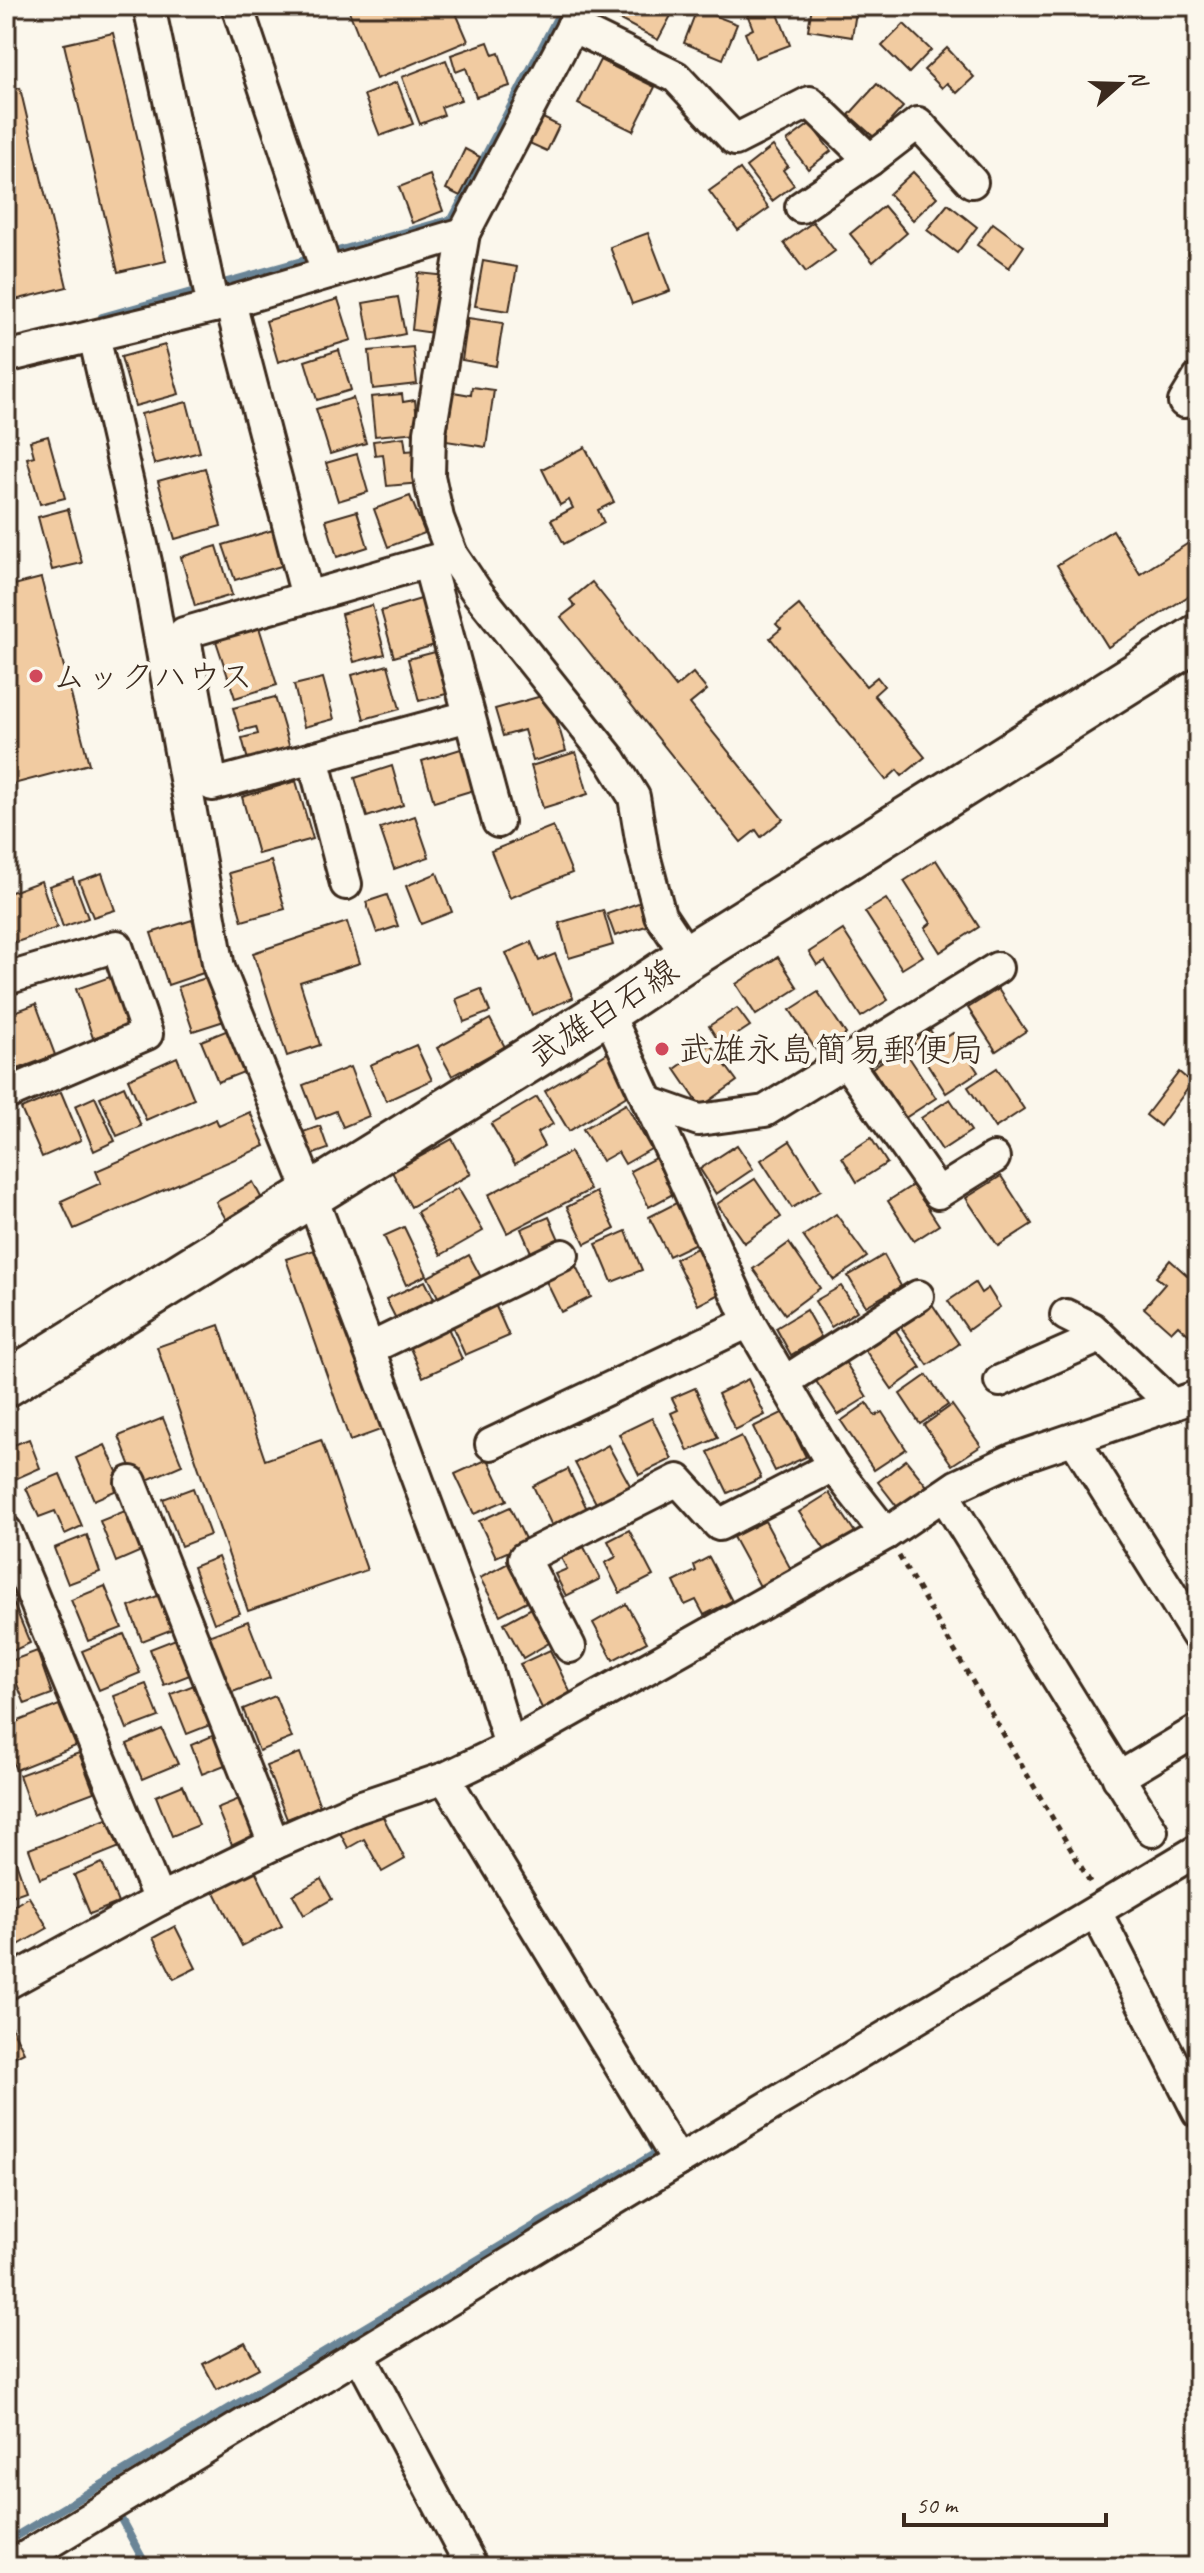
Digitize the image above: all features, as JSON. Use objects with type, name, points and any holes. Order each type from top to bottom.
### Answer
[{"type":"main road","name":"武雄白石線","points":[[6,1384],[607,1011],[1198,637]]},
{"type":"street","points":[[149,6],[221,304],[307,597]]},
{"type":"street","points":[[237,6],[327,272]]},
{"type":"street","points":[[498,822],[469,716],[440,559],[438,518],[429,476],[430,432],[464,233],[577,16],[676,77],[735,140],[810,102],[870,160]]},
{"type":"street","points":[[801,207],[918,123],[972,182]]},
{"type":"street","points":[[6,357],[221,304],[464,233]]},
{"type":"street","points":[[94,336],[146,562],[219,968],[311,1195],[369,1349],[483,1656],[510,1746]]},
{"type":"street","points":[[440,559],[184,633],[212,785],[469,716]]},
{"type":"street","points":[[440,559],[477,592],[611,760],[634,797],[643,851],[660,915],[688,957]]},
{"type":"street","points":[[313,758],[346,884]]},
{"type":"street","points":[[6,979],[117,946],[147,1034],[6,1092]]},
{"type":"street","points":[[648,1102],[699,1120],[765,1111],[997,968]]},
{"type":"street","points":[[607,1011],[749,1322],[833,1466],[886,1534]]},
{"type":"street","points":[[845,1060],[938,1193],[994,1158]]},
{"type":"street","points":[[369,1349],[563,1255]]},
{"type":"street","points":[[784,1382],[918,1296]]},
{"type":"street","points":[[1066,1315],[1092,1328],[1186,1400]]},
{"type":"street","points":[[491,1444],[749,1322]]},
{"type":"street","points":[[1000,1381],[1100,1337]]},
{"type":"street","points":[[6,1984],[159,1900],[274,1844],[356,1808],[445,1778],[510,1746],[886,1534],[958,1485],[1014,1459],[1186,1400]]},
{"type":"street","points":[[1074,1439],[1198,1637]]},
{"type":"street","points":[[570,1647],[524,1558],[678,1480],[719,1525],[833,1466]]},
{"type":"street","points":[[131,1482],[274,1844]]},
{"type":"street","points":[[944,1495],[1152,1831]]},
{"type":"street","points":[[6,1531],[159,1900]]},
{"type":"street","points":[[1118,1778],[1198,1730]]},
{"type":"street","points":[[445,1778],[678,2161]]},
{"type":"street","points":[[9,2567],[1198,1850]]},
{"type":"street","points":[[1096,1912],[1198,2112]]},
{"type":"street","points":[[359,2354],[472,2567]]},
{"type":"path","points":[[886,1534],[1100,1899],[1096,1912]]},
{"type":"building","points":[[347,6],[402,6],[403,9],[409,6],[453,6],[468,41],[376,79]]},
{"type":"building","points":[[611,6],[666,6],[674,10],[658,40],[607,13]]},
{"type":"building","points":[[744,6],[775,6],[790,45],[755,58],[745,33],[753,29]]},
{"type":"building","points":[[812,6],[857,6],[852,37],[808,30]]},
{"type":"building","points":[[697,9],[737,24],[723,59],[684,43]]},
{"type":"building","points":[[904,24],[931,50],[909,73],[882,46]]},
{"type":"building","points":[[113,33],[166,261],[118,272],[64,44]]},
{"type":"building","points":[[488,42],[493,55],[499,53],[510,86],[476,97],[466,68],[456,72],[451,55]]},
{"type":"building","points":[[947,48],[974,77],[957,93],[947,83],[942,88],[924,70]]},
{"type":"building","points":[[446,60],[461,100],[441,107],[444,115],[420,124],[402,77]]},
{"type":"building","points":[[600,60],[655,87],[633,131],[578,104]]},
{"type":"building","points":[[397,82],[413,124],[380,136],[364,95]]},
{"type":"building","points":[[877,84],[903,107],[875,138],[849,115]]},
{"type":"building","points":[[20,88],[67,287],[15,300],[6,263],[6,91]]},
{"type":"building","points":[[539,116],[559,126],[547,151],[527,142]]},
{"type":"building","points":[[810,124],[831,151],[808,169],[787,141]]},
{"type":"building","points":[[773,146],[788,166],[783,170],[794,185],[772,201],[746,167]]},
{"type":"building","points":[[465,149],[480,157],[460,196],[446,189]]},
{"type":"building","points":[[740,169],[769,208],[738,230],[709,191]]},
{"type":"building","points":[[913,172],[937,197],[913,220],[889,194]]},
{"type":"building","points":[[430,175],[443,211],[412,223],[399,187]]},
{"type":"building","points":[[948,204],[977,227],[957,253],[927,230]]},
{"type":"building","points":[[884,206],[907,233],[873,262],[850,234]]},
{"type":"building","points":[[813,222],[835,251],[806,272],[784,243]]},
{"type":"building","points":[[993,223],[1024,246],[1009,268],[977,245]]},
{"type":"building","points":[[648,233],[670,291],[632,304],[610,247]]},
{"type":"building","points":[[483,261],[517,267],[509,311],[475,306]]},
{"type":"building","points":[[418,273],[447,276],[441,334],[412,330]]},
{"type":"building","points":[[398,297],[405,334],[370,341],[363,303]]},
{"type":"building","points":[[338,299],[351,340],[278,362],[266,321]]},
{"type":"building","points":[[468,318],[503,323],[496,366],[462,360]]},
{"type":"building","points":[[165,345],[179,394],[135,406],[121,357]]},
{"type":"building","points":[[413,347],[417,384],[373,389],[369,351]]},
{"type":"building","points":[[339,350],[351,390],[317,400],[305,361]]},
{"type":"building","points":[[472,387],[494,390],[486,447],[446,441],[453,392],[471,395]]},
{"type":"building","points":[[402,394],[403,402],[415,400],[418,432],[375,436],[371,397]]},
{"type":"building","points":[[353,398],[366,443],[330,454],[316,409]]},
{"type":"building","points":[[187,402],[200,452],[154,464],[141,414]]},
{"type":"building","points":[[48,436],[65,498],[40,504],[27,458],[34,456],[30,441]]},
{"type":"building","points":[[404,437],[406,451],[417,450],[421,483],[387,486],[383,454],[375,455],[373,441]]},
{"type":"building","points":[[585,447],[614,502],[598,510],[604,523],[564,544],[551,520],[573,508],[569,500],[560,505],[542,469]]},
{"type":"building","points":[[357,454],[368,492],[338,501],[326,463]]},
{"type":"building","points":[[205,468],[221,526],[175,539],[158,481]]},
{"type":"building","points":[[410,496],[425,533],[388,547],[374,509]]},
{"type":"building","points":[[68,509],[82,563],[52,570],[38,517]]},
{"type":"building","points":[[357,511],[368,547],[337,557],[326,520]]},
{"type":"building","points":[[273,530],[284,565],[235,580],[223,545]]},
{"type":"building","points":[[1113,530],[1140,574],[1198,537],[1198,590],[1108,647],[1057,565]]},
{"type":"building","points":[[217,546],[232,595],[195,606],[181,557]]},
{"type":"building","name":"ムックハウス","points":[[41,578],[89,764],[6,786],[6,587]]},
{"type":"building","points":[[592,582],[676,687],[693,673],[707,690],[690,704],[783,819],[761,837],[756,830],[741,842],[561,617],[575,606],[570,600]]},
{"type":"building","points":[[424,598],[438,644],[394,657],[381,611]]},
{"type":"building","points":[[372,605],[385,654],[354,662],[341,614]]},
{"type":"building","points":[[799,605],[866,686],[877,677],[884,686],[874,695],[925,757],[902,776],[897,770],[886,780],[770,638],[781,629],[776,624]]},
{"type":"building","points":[[258,624],[277,685],[235,698],[215,638]]},
{"type":"building","points":[[439,651],[450,693],[419,701],[408,659]]},
{"type":"building","points":[[388,665],[400,709],[364,719],[352,675]]},
{"type":"building","points":[[323,678],[334,719],[304,727],[294,685]]},
{"type":"building","points":[[549,694],[566,751],[533,761],[524,730],[503,736],[495,709]]},
{"type":"building","points":[[275,697],[291,752],[249,764],[242,738],[258,734],[256,727],[240,731],[233,708]]},
{"type":"building","points":[[464,748],[477,789],[434,802],[422,761]]},
{"type":"building","points":[[576,752],[588,794],[543,808],[531,766]]},
{"type":"building","points":[[392,766],[403,805],[367,817],[355,778]]},
{"type":"building","points":[[296,781],[313,839],[258,854],[242,797]]},
{"type":"building","points":[[415,816],[429,857],[394,869],[380,828]]},
{"type":"building","points":[[553,826],[572,873],[510,898],[491,851]]},
{"type":"building","points":[[936,860],[979,927],[940,952],[925,928],[931,923],[904,881]]},
{"type":"building","points":[[271,861],[285,909],[242,921],[229,873]]},
{"type":"building","points":[[102,873],[115,910],[93,917],[79,881]]},
{"type":"building","points":[[437,873],[452,912],[421,924],[406,886]]},
{"type":"building","points":[[73,878],[88,918],[63,927],[49,886]]},
{"type":"building","points":[[41,881],[57,928],[14,943],[6,921],[6,894]]},
{"type":"building","points":[[387,895],[398,926],[377,933],[366,902]]},
{"type":"building","points":[[886,899],[923,956],[902,969],[865,912]]},
{"type":"building","points":[[641,902],[649,925],[615,936],[607,914]]},
{"type":"building","points":[[603,910],[613,945],[569,958],[559,923]]},
{"type":"building","points":[[192,920],[209,971],[168,985],[151,933]]},
{"type":"building","points":[[347,922],[360,963],[300,982],[320,1045],[287,1056],[253,953]]},
{"type":"building","points":[[843,930],[888,1000],[861,1017],[825,961],[817,965],[809,952]]},
{"type":"building","points":[[531,942],[539,961],[555,954],[573,998],[532,1015],[506,953]]},
{"type":"building","points":[[778,957],[798,988],[756,1015],[736,984]]},
{"type":"building","points":[[121,973],[138,1022],[93,1038],[76,989]]},
{"type":"building","points":[[209,977],[224,1021],[193,1031],[178,987]]},
{"type":"building","points":[[481,989],[490,1012],[464,1022],[456,999]]},
{"type":"building","points":[[998,989],[1026,1031],[996,1051],[968,1008]]},
{"type":"building","points":[[818,992],[846,1034],[818,1053],[790,1010]]},
{"type":"building","points":[[36,1004],[55,1055],[18,1069],[6,1037],[6,1015]]},
{"type":"building","points":[[737,1008],[750,1026],[721,1045],[709,1026]]},
{"type":"building","points":[[490,1019],[505,1047],[452,1076],[437,1048]]},
{"type":"building","points":[[233,1028],[249,1070],[218,1082],[201,1041]]},
{"type":"building","points":[[930,1030],[938,1043],[953,1033],[978,1072],[946,1093],[913,1041]]},
{"type":"building","points":[[710,1044],[737,1081],[701,1107],[675,1069]]},
{"type":"building","points":[[416,1045],[432,1080],[386,1101],[370,1065]]},
{"type":"building","points":[[903,1048],[936,1098],[905,1118],[872,1068]]},
{"type":"building","points":[[611,1051],[635,1091],[569,1131],[545,1091]]},
{"type":"building","points":[[177,1057],[194,1099],[146,1120],[128,1079]]},
{"type":"building","points":[[350,1067],[369,1116],[343,1127],[336,1111],[316,1119],[303,1085]]},
{"type":"building","points":[[997,1068],[1024,1109],[995,1128],[968,1087]]},
{"type":"building","points":[[1179,1072],[1192,1083],[1160,1126],[1146,1115]]},
{"type":"building","points":[[124,1086],[141,1126],[117,1136],[100,1097]]},
{"type":"building","points":[[61,1092],[81,1140],[42,1157],[21,1109]]},
{"type":"building","points":[[95,1097],[115,1141],[94,1151],[75,1106]]},
{"type":"building","points":[[537,1097],[553,1124],[537,1133],[544,1146],[515,1164],[491,1124]]},
{"type":"building","points":[[950,1099],[971,1131],[942,1150],[921,1118]]},
{"type":"building","points":[[626,1104],[651,1149],[625,1164],[618,1152],[602,1161],[583,1129]]},
{"type":"building","points":[[250,1112],[265,1146],[74,1229],[61,1201],[101,1183],[96,1171],[216,1119],[219,1126]]},
{"type":"building","points":[[320,1126],[328,1149],[311,1155],[303,1132]]},
{"type":"building","points":[[871,1138],[887,1163],[857,1182],[842,1157]]},
{"type":"building","points":[[452,1139],[471,1174],[411,1207],[392,1172]]},
{"type":"building","points":[[790,1141],[821,1190],[792,1208],[761,1160]]},
{"type":"building","points":[[737,1145],[753,1169],[716,1194],[700,1169]]},
{"type":"building","points":[[570,1152],[590,1190],[507,1233],[488,1195]]},
{"type":"building","points":[[655,1158],[673,1194],[649,1207],[630,1171]]},
{"type":"building","points":[[1001,1176],[1032,1224],[998,1246],[966,1198]]},
{"type":"building","points":[[755,1179],[781,1217],[744,1243],[717,1204]]},
{"type":"building","points":[[253,1182],[263,1201],[227,1221],[216,1202]]},
{"type":"building","points":[[913,1185],[939,1225],[914,1241],[888,1201]]},
{"type":"building","points":[[458,1188],[483,1231],[441,1255],[417,1212]]},
{"type":"building","points":[[596,1192],[615,1229],[585,1244],[567,1207]]},
{"type":"building","points":[[680,1201],[700,1241],[669,1256],[649,1217]]},
{"type":"building","points":[[836,1214],[867,1257],[834,1280],[803,1236]]},
{"type":"building","points":[[549,1217],[561,1244],[533,1257],[521,1229]]},
{"type":"building","points":[[404,1227],[427,1275],[406,1285],[384,1236]]},
{"type":"building","points":[[626,1231],[642,1270],[612,1282],[596,1244]]},
{"type":"building","points":[[789,1243],[820,1288],[785,1314],[753,1269]]},
{"type":"building","points":[[323,1247],[386,1428],[350,1441],[286,1259]]},
{"type":"building","points":[[697,1248],[721,1293],[698,1305],[675,1259]]},
{"type":"building","points":[[469,1255],[483,1281],[441,1303],[428,1277]]},
{"type":"building","points":[[884,1255],[901,1286],[866,1306],[848,1276]]},
{"type":"building","points":[[1170,1260],[1197,1284],[1187,1294],[1195,1301],[1198,1297],[1198,1343],[1178,1325],[1171,1332],[1144,1308],[1165,1284],[1156,1277]]},
{"type":"building","points":[[575,1264],[591,1297],[561,1312],[545,1279]]},
{"type":"building","points":[[425,1281],[437,1305],[398,1323],[386,1299]]},
{"type":"building","points":[[975,1283],[981,1293],[988,1288],[1000,1307],[968,1330],[948,1301]]},
{"type":"building","points":[[841,1286],[857,1311],[831,1327],[815,1301]]},
{"type":"building","points":[[928,1298],[959,1344],[928,1365],[896,1320]]},
{"type":"building","points":[[494,1302],[509,1336],[465,1355],[450,1321]]},
{"type":"building","points":[[806,1310],[821,1337],[791,1355],[776,1328]]},
{"type":"building","points":[[219,1325],[265,1460],[321,1440],[367,1570],[248,1611],[157,1347]]},
{"type":"building","points":[[893,1326],[921,1368],[892,1389],[863,1347]]},
{"type":"building","points":[[448,1328],[462,1359],[423,1377],[409,1346]]},
{"type":"building","points":[[844,1360],[867,1397],[838,1415],[814,1378]]},
{"type":"building","points":[[927,1375],[948,1405],[920,1424],[900,1394]]},
{"type":"building","points":[[748,1379],[765,1415],[735,1430],[718,1394]]},
{"type":"building","points":[[695,1388],[718,1438],[688,1451],[671,1413],[678,1410],[672,1398]]},
{"type":"building","points":[[867,1403],[875,1416],[882,1412],[906,1449],[874,1470],[841,1421]]},
{"type":"building","points":[[952,1405],[981,1446],[952,1465],[924,1425]]},
{"type":"building","points":[[784,1412],[806,1457],[775,1471],[753,1427]]},
{"type":"building","points":[[163,1418],[182,1465],[138,1484],[119,1436]]},
{"type":"building","points":[[652,1418],[672,1459],[639,1475],[619,1434]]},
{"type":"building","points":[[741,1436],[761,1478],[728,1493],[708,1452]]},
{"type":"building","points":[[29,1439],[40,1468],[13,1480],[6,1462],[6,1448]]},
{"type":"building","points":[[105,1445],[124,1487],[94,1500],[76,1458]]},
{"type":"building","points":[[608,1445],[631,1487],[597,1505],[575,1463]]},
{"type":"building","points":[[488,1459],[507,1500],[474,1514],[455,1474]]},
{"type":"building","points":[[906,1460],[931,1491],[902,1513],[878,1482]]},
{"type":"building","points":[[568,1469],[587,1509],[552,1526],[533,1486]]},
{"type":"building","points":[[60,1474],[82,1526],[65,1534],[55,1511],[39,1517],[26,1488]]},
{"type":"building","points":[[193,1488],[210,1535],[181,1546],[163,1499]]},
{"type":"building","points":[[829,1493],[856,1534],[827,1553],[799,1512]]},
{"type":"building","points":[[510,1507],[527,1543],[496,1557],[479,1521]]},
{"type":"building","points":[[130,1509],[146,1549],[116,1562],[100,1521]]},
{"type":"building","points":[[765,1521],[794,1575],[763,1592],[733,1537]]},
{"type":"building","points":[[629,1530],[653,1576],[620,1593],[605,1563],[616,1557],[608,1541]]},
{"type":"building","points":[[87,1535],[100,1572],[68,1584],[54,1548]]},
{"type":"building","points":[[584,1547],[600,1579],[566,1596],[555,1574],[567,1569],[561,1558]]},
{"type":"building","points":[[218,1557],[240,1613],[214,1623],[193,1567]]},
{"type":"building","points":[[709,1557],[732,1601],[704,1615],[696,1600],[685,1605],[674,1582],[696,1571],[694,1565]]},
{"type":"building","points":[[514,1560],[533,1598],[500,1615],[480,1578]]},
{"type":"building","points":[[105,1586],[122,1628],[88,1641],[71,1600]]},
{"type":"building","points":[[165,1593],[178,1627],[142,1641],[129,1607]]},
{"type":"building","points":[[10,1595],[30,1643],[6,1654],[6,1597]]},
{"type":"building","points":[[626,1604],[647,1642],[613,1660],[593,1623]]},
{"type":"building","points":[[537,1605],[556,1639],[523,1658],[504,1623]]},
{"type":"building","points":[[248,1621],[270,1678],[230,1693],[208,1636]]},
{"type":"building","points":[[124,1634],[140,1673],[99,1690],[82,1651]]},
{"type":"building","points":[[181,1637],[195,1673],[164,1685],[150,1649]]},
{"type":"building","points":[[550,1650],[573,1698],[544,1712],[520,1664]]},
{"type":"building","points":[[37,1651],[52,1694],[25,1704],[8,1662]]},
{"type":"building","points":[[6,1677],[18,1709],[6,1714]]},
{"type":"building","points":[[199,1683],[215,1723],[187,1734],[171,1694]]},
{"type":"building","points":[[146,1684],[159,1717],[127,1729],[114,1696]]},
{"type":"building","points":[[275,1696],[292,1738],[259,1751],[243,1709]]},
{"type":"building","points":[[59,1705],[76,1746],[16,1770],[6,1746],[6,1726]]},
{"type":"building","points":[[162,1729],[178,1764],[142,1779],[127,1744]]},
{"type":"building","points":[[219,1733],[230,1763],[202,1774],[191,1745]]},
{"type":"building","points":[[79,1753],[94,1792],[33,1815],[19,1775]]},
{"type":"building","points":[[300,1753],[320,1806],[287,1819],[266,1766]]},
{"type":"building","points":[[183,1785],[199,1825],[172,1836],[156,1796]]},
{"type":"building","points":[[244,1797],[260,1836],[233,1848],[217,1808]]},
{"type":"building","points":[[380,1811],[405,1859],[382,1872],[364,1839],[348,1848],[340,1833]]},
{"type":"building","points":[[109,1818],[120,1847],[40,1879],[29,1849]]},
{"type":"building","points":[[6,1833],[26,1891],[6,1898]]},
{"type":"building","points":[[102,1863],[118,1903],[90,1914],[74,1875]]},
{"type":"building","points":[[255,1870],[282,1926],[242,1946],[214,1890]]},
{"type":"building","points":[[321,1879],[332,1899],[304,1915],[293,1895]]},
{"type":"building","points":[[29,1897],[48,1928],[6,1952],[6,1910]]},
{"type":"building","points":[[175,1926],[196,1968],[174,1979],[153,1938]]},
{"type":"building","points":[[6,2015],[24,2052],[6,2061]]},
{"type":"building","points":[[245,2342],[259,2368],[217,2390],[203,2364]]},
{"type":"waterway","points":[[104,328],[102,317],[452,219],[563,6]]},
{"type":"waterway","points":[[6,2542],[656,2153],[651,2145]]},
{"type":"waterway","points":[[121,2519],[147,2567]]},
{"type":"place","name":"ムックハウス","points":[[36,676]]},
{"type":"place","name":"武雄永島簡易郵便局","points":[[662,1049]]}]
